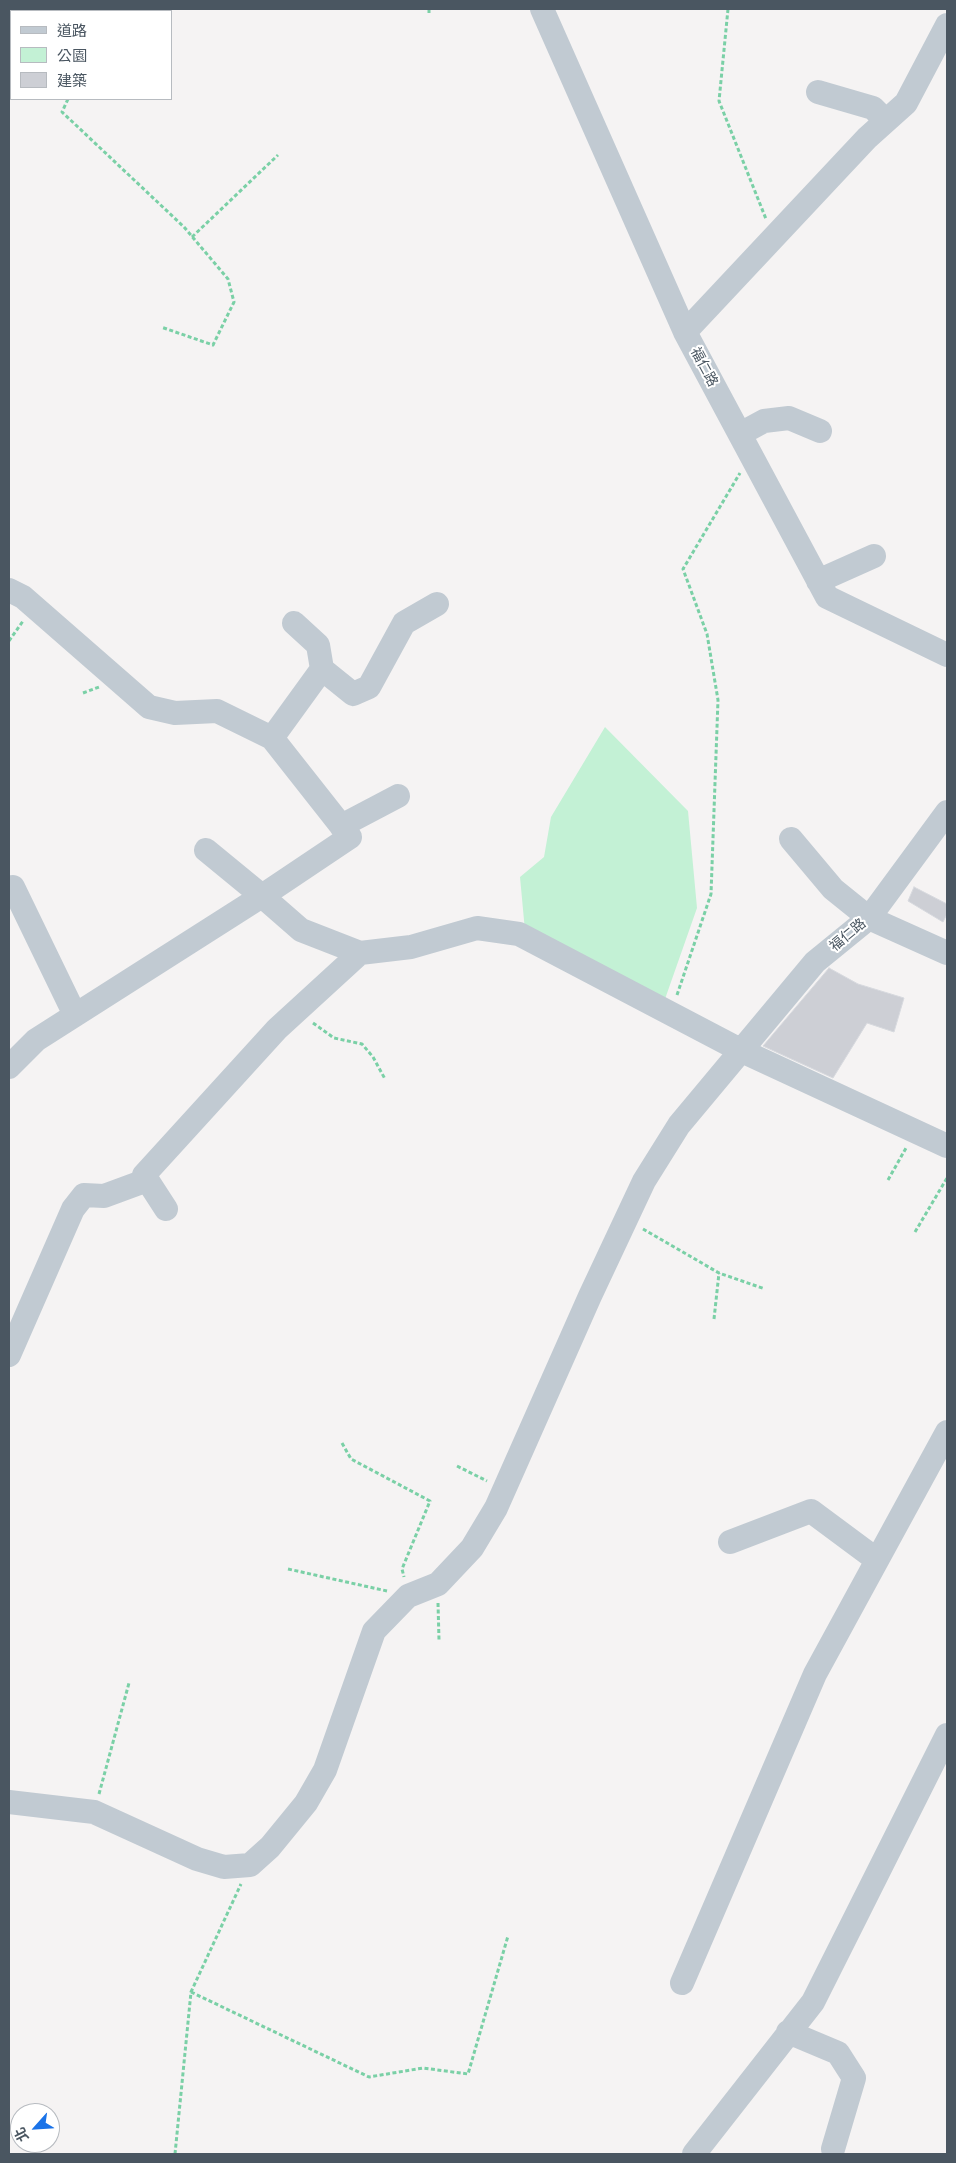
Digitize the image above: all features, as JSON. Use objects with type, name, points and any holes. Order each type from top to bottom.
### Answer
[{"type":"street","name":"福仁路","points":[[542,9],[685,332],[827,597],[947,655]]},
{"type":"street","points":[[685,332],[867,138],[906,103],[947,25]]},
{"type":"street","points":[[818,92],[873,108],[886,121]]},
{"type":"street","points":[[746,444],[764,421],[789,418],[820,431]]},
{"type":"street","points":[[818,581],[874,556]]},
{"type":"street","points":[[9,590],[23,596],[149,707],[175,713],[217,711],[272,738],[350,837],[262,896],[36,1040],[9,1067]]},
{"type":"street","points":[[294,623],[318,645],[322,669],[353,694],[369,687],[404,623],[437,604]]},
{"type":"street","points":[[272,738],[322,669]]},
{"type":"street","points":[[341,826],[398,796]]},
{"type":"street","name":"福仁路","points":[[438,1584],[472,1548],[496,1508],[644,1181],[678,1125],[815,962],[869,918],[947,812]]},
{"type":"street","points":[[791,839],[834,889],[869,918],[947,953]]},
{"type":"street","points":[[206,850],[301,930],[360,953],[411,947],[476,928],[519,934],[742,1051],[947,1146]]},
{"type":"street","points":[[13,887],[75,1015]]},
{"type":"street","points":[[9,1355],[72,1209],[84,1195],[104,1196],[142,1182],[144,1175],[264,1043],[299,1008],[360,953]]},
{"type":"street","points":[[144,1175],[166,1209]]},
{"type":"street","points":[[682,1983],[815,1674],[947,1432]]},
{"type":"street","points":[[730,1542],[811,1511],[877,1560]]},
{"type":"street","points":[[9,1802],[94,1812],[197,1859],[224,1867],[250,1865],[270,1847],[306,1804],[325,1770],[374,1631],[408,1596],[438,1584]]},
{"type":"street","points":[[694,2154],[813,2002],[947,1735]]},
{"type":"street","points":[[788,2032],[838,2053],[854,2078],[834,2149]]},
{"type":"path","points":[[728,9],[719,101],[773,238]]},
{"type":"path","points":[[68,100],[62,112],[184,227],[228,279],[234,302],[213,345],[161,327]]},
{"type":"path","points":[[192,237],[278,155]]},
{"type":"path","points":[[671,1014],[711,894],[718,700],[707,634],[683,569],[746,444]]},
{"type":"path","points":[[9,641],[34,607]]},
{"type":"path","points":[[299,1008],[312,1022],[334,1038],[362,1044],[373,1057],[385,1079]]},
{"type":"path","points":[[888,1180],[915,1131]]},
{"type":"path","points":[[915,1232],[947,1178]]},
{"type":"path","points":[[626,1219],[719,1274],[765,1289]]},
{"type":"path","points":[[714,1319],[719,1274]]},
{"type":"path","points":[[288,1569],[408,1596],[402,1569],[430,1501],[351,1459],[342,1443]]},
{"type":"path","points":[[457,1466],[504,1490]]},
{"type":"path","points":[[438,1584],[438,1640]]},
{"type":"path","points":[[94,1812],[129,1683]]},
{"type":"path","points":[[175,2154],[191,1992],[250,1865]]},
{"type":"path","points":[[191,1992],[369,2077],[423,2068],[468,2074],[508,1936]]},
{"type":"green space","points":[[605,727],[688,811],[697,908],[665,999],[525,931],[520,877],[544,857],[551,817]]},
{"type":"building","points":[[914,887],[947,904],[947,914],[943,922],[908,901]]},
{"type":"building","points":[[829,968],[858,984],[904,998],[894,1032],[867,1023],[833,1078],[763,1046]]}]
